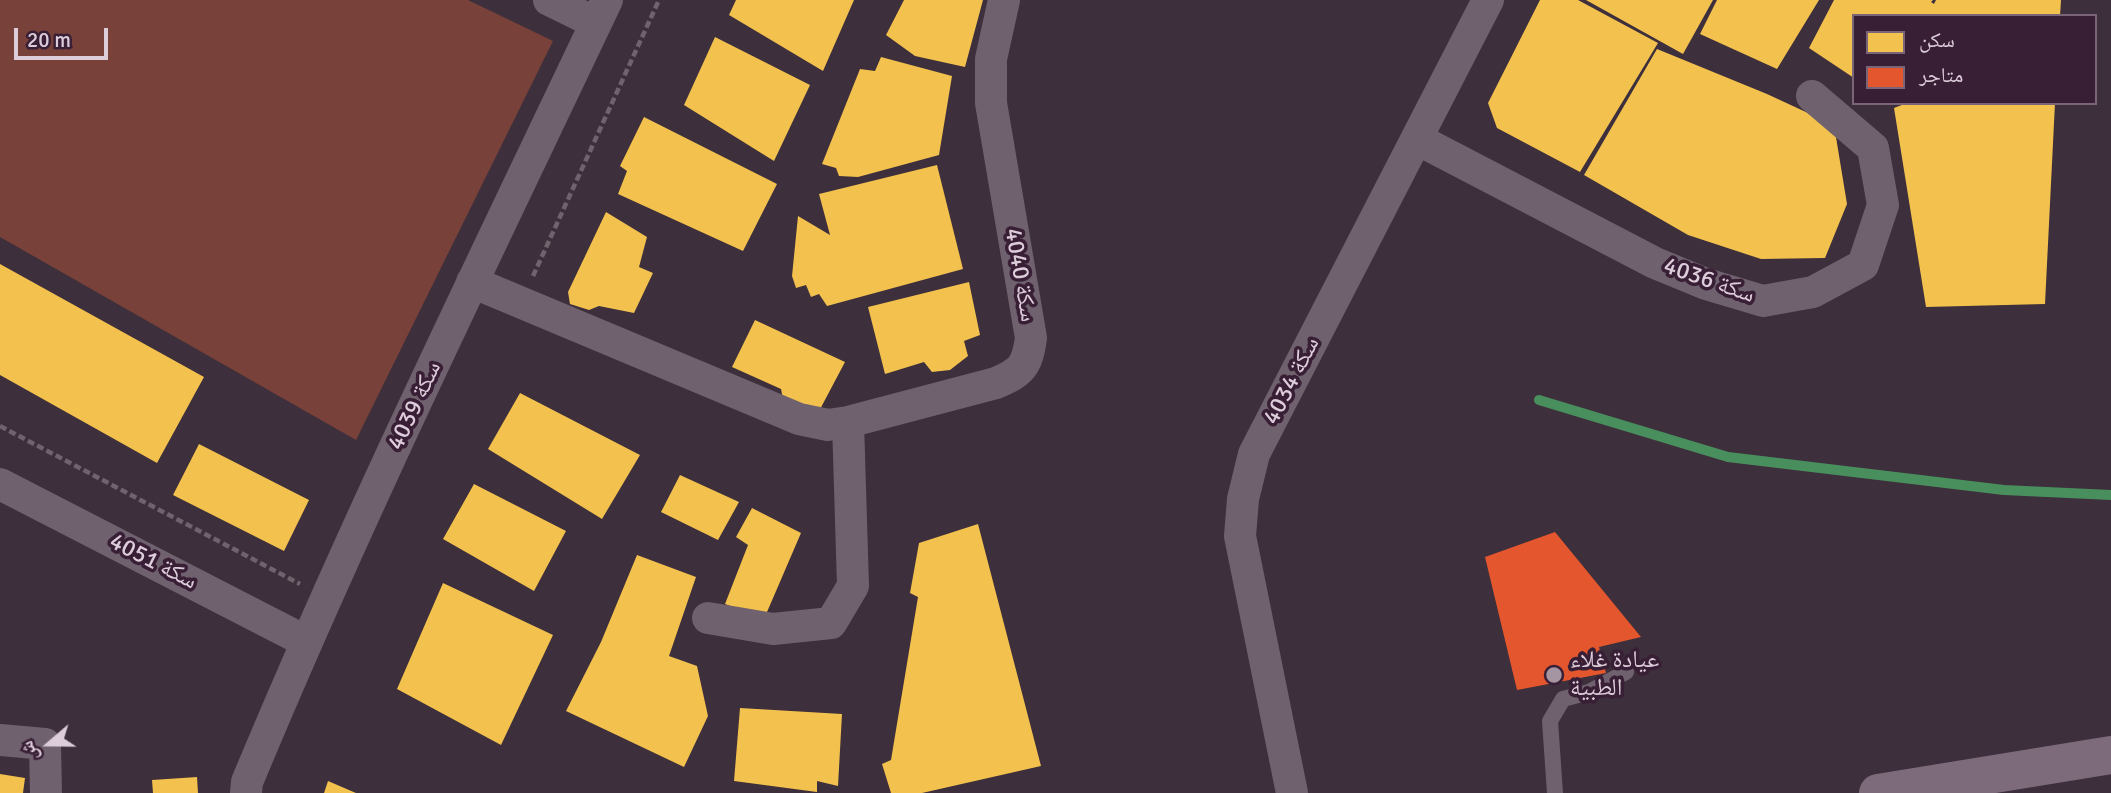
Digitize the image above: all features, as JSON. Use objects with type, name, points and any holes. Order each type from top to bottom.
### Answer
[{"type":"street","name":"سكة 4039","points":[[246,793],[247,782],[305,641],[472,282],[602,12],[549,0]]},
{"type":"street","name":"سكة 4040","points":[[472,282],[799,419],[828,425],[996,383],[1014,375],[1028,360],[1031,338],[991,103],[991,59],[1003,0]]},
{"type":"street","name":"سكة 4034","points":[[1293,793],[1240,536],[1243,499],[1254,454],[1488,0]]},
{"type":"street","name":"سكة 4036","points":[[1417,139],[1655,263],[1706,284],[1763,302],[1813,292],[1863,265],[1883,205],[1873,148],[1812,96]]},
{"type":"street","points":[[708,618],[773,629],[831,623],[853,586],[848,422]]},
{"type":"street","name":"سكة 4051","points":[[0,484],[305,641]]},
{"type":"street","points":[[0,740],[45,744],[46,793]]},
{"type":"street","points":[[1878,793],[1931,789],[2111,755]]},
{"type":"lane","points":[[1555,793],[1550,721],[1563,699],[1589,692],[1626,672]]},
{"type":"path","points":[[520,302],[659,0]]},
{"type":"path","points":[[0,426],[326,597]]},
{"type":"shaded area","points":[[0,0],[468,0],[553,41],[356,440],[0,237]]},
{"type":"building: سكن","points":[[736,0],[854,0],[823,71],[729,15]]},
{"type":"building: سكن","points":[[904,0],[983,0],[965,67],[915,56],[886,35]]},
{"type":"building: سكن","points":[[1540,0],[1578,0],[1658,43],[1580,172],[1497,128],[1488,103]]},
{"type":"building: سكن","points":[[1586,0],[1713,0],[1683,54]]},
{"type":"building: سكن","points":[[1717,0],[1819,0],[1777,69],[1700,34]]},
{"type":"building: سكن","points":[[1834,0],[1933,0],[1931,2],[1934,4],[1936,0],[2061,0],[2060,14],[1852,14],[1852,77],[1809,48]]},
{"type":"building: سكن","points":[[715,37],[810,85],[774,161],[684,105]]},
{"type":"building: سكن","points":[[1657,49],[1834,125],[1847,204],[1825,258],[1761,259],[1688,235],[1584,175]]},
{"type":"building: سكن","points":[[881,57],[952,76],[939,155],[858,177],[839,176],[836,168],[822,164],[860,69],[875,71]]},
{"type":"building: سكن","points":[[1902,105],[2055,105],[2045,304],[1926,307],[1894,108]]},
{"type":"building: سكن","points":[[644,117],[777,184],[743,251],[618,194],[627,171],[620,166]]},
{"type":"building: سكن","points":[[937,165],[963,269],[827,306],[819,294],[811,297],[806,285],[796,288],[792,276],[798,216],[830,235],[819,194]]},
{"type":"building: سكن","points":[[606,212],[647,237],[639,267],[653,273],[634,313],[599,306],[589,310],[570,304],[568,292]]},
{"type":"building: سكن","points":[[0,264],[204,377],[157,463],[0,375]]},
{"type":"building: سكن","points":[[969,282],[980,335],[964,341],[968,356],[950,370],[932,372],[924,362],[885,374],[868,307]]},
{"type":"building: سكن","points":[[755,320],[845,362],[817,415],[784,404],[781,389],[732,367]]},
{"type":"building: سكن","points":[[520,393],[640,455],[602,519],[488,449]]},
{"type":"building: سكن","points":[[199,444],[309,500],[284,551],[173,495]]},
{"type":"building: سكن","points":[[680,475],[739,502],[718,540],[661,512]]},
{"type":"building: سكن","points":[[474,484],[566,531],[534,591],[443,539]]},
{"type":"building: سكن","points":[[752,508],[801,533],[764,619],[725,604],[748,545],[736,537]]},
{"type":"building: سكن","points":[[978,524],[1041,766],[922,793],[891,793],[882,764],[891,760],[918,597],[910,593],[919,543]]},
{"type":"building: سكن","points":[[637,555],[696,577],[669,656],[697,666],[708,716],[684,767],[566,711],[601,642]]},
{"type":"building: سكن","points":[[443,583],[553,635],[501,745],[397,689]]},
{"type":"building: سكن","points":[[740,708],[842,714],[838,786],[817,781],[817,792],[734,781]]},
{"type":"building: سكن","points":[[0,774],[25,778],[23,793],[0,793]]},
{"type":"building: سكن","points":[[197,777],[198,793],[153,793],[152,780]]},
{"type":"building: سكن","points":[[328,781],[356,793],[324,793]]},
{"type":"building: متاجر","points":[[1555,532],[1641,637],[1599,647],[1606,673],[1517,690],[1485,557]]},
{"type":"waterway","points":[[1539,400],[1728,457],[2004,490],[2111,495]]},
{"type":"place","name":"عيادة غلاء الطبية","points":[[1554,675]]}]
